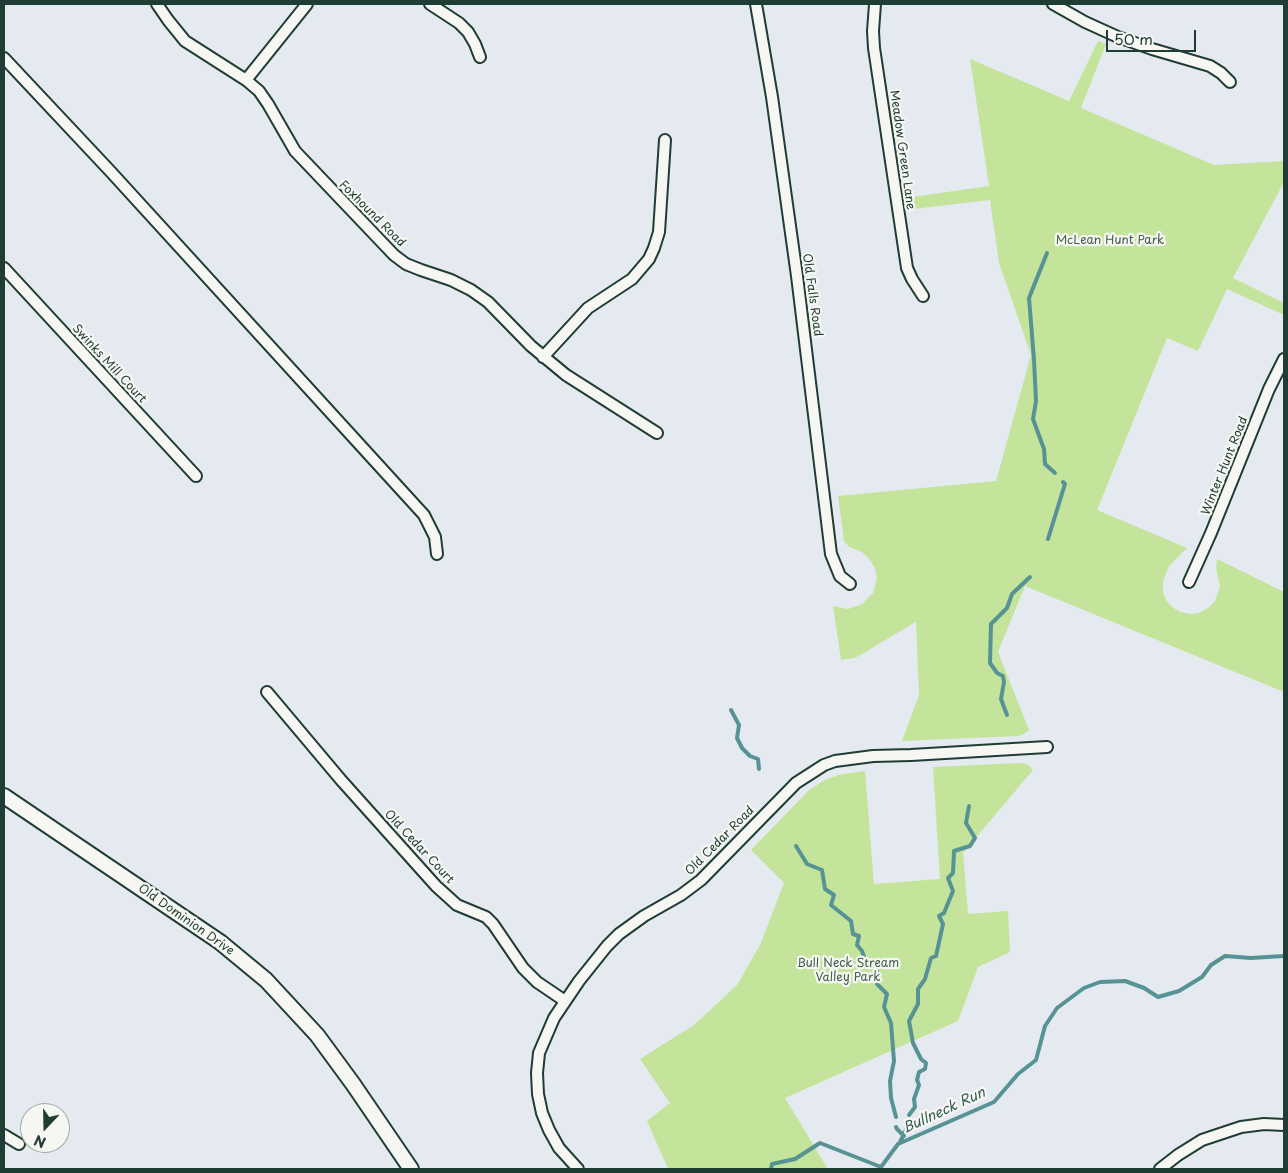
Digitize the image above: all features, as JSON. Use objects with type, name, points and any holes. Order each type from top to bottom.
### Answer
[{"type":"main road","name":"Old Dominion Drive","points":[[4,796],[220,942],[266,980],[317,1035],[411,1169]]},
{"type":"street","name":"Foxhound Road","points":[[157,4],[185,41],[246,80],[258,91],[268,104],[295,152],[364,226],[394,255],[406,264],[451,280],[471,290],[494,308],[543,357],[581,385],[657,433]]},
{"type":"street","points":[[246,80],[307,4]]},
{"type":"street","points":[[430,4],[468,32],[480,57]]},
{"type":"street","name":"Old Falls Road","points":[[756,4],[772,97],[801,305],[831,554],[840,576],[850,584]]},
{"type":"street","name":"Meadow Green Lane","points":[[876,4],[873,31],[874,48],[906,259],[912,279],[923,296]]},
{"type":"street","points":[[1052,4],[1084,22],[1118,37],[1210,66],[1230,82]]},
{"type":"street","points":[[4,58],[424,514],[435,537],[437,554]]},
{"type":"street","points":[[543,357],[588,308],[632,279],[648,259],[659,232],[665,140]]},
{"type":"street","name":"Swinks Mill Court","points":[[4,268],[196,476]]},
{"type":"street","name":"Winter Hunt Road","points":[[1189,582],[1211,533],[1269,389],[1284,359]]},
{"type":"street","name":"Old Cedar Court","points":[[267,692],[341,780],[436,886],[457,905],[486,917],[493,924],[523,968],[537,982],[565,1001]]},
{"type":"street","name":"Old Cedar Road","points":[[578,1169],[559,1148],[542,1113],[538,1094],[537,1073],[540,1048],[551,1023],[565,1001],[607,946],[619,934],[644,916],[681,895],[701,880],[796,783],[824,765],[842,760],[873,756],[1047,747]]},
{"type":"street","points":[[1160,1169],[1178,1155],[1209,1137],[1241,1127],[1264,1124],[1284,1125]]},
{"type":"street","points":[[4,1135],[19,1144]]},
{"type":"green space","name":"McLean Hunt Park","points":[[1098,41],[1106,44],[1081,108],[1214,165],[1284,161],[1284,182],[1233,278],[1284,303],[1284,315],[1227,289],[1198,351],[1167,338],[1097,510],[1187,548],[1169,566],[1163,581],[1163,592],[1166,600],[1180,612],[1199,613],[1215,601],[1220,587],[1216,567],[1217,559],[1284,592],[1284,692],[1025,586],[998,652],[1029,730],[1018,736],[902,741],[919,695],[916,622],[855,658],[841,660],[833,606],[848,609],[862,604],[873,593],[877,578],[875,568],[870,560],[862,552],[849,547],[844,541],[838,496],[996,481],[1031,355],[999,263],[990,200],[913,209],[912,197],[989,186],[970,59],[1069,101]]},
{"type":"green space","name":"Bull Neck Stream Valley Park","points":[[1027,764],[1033,770],[963,853],[968,914],[1008,911],[1010,952],[978,967],[958,1021],[785,1098],[828,1169],[668,1169],[647,1121],[670,1103],[640,1059],[694,1025],[737,985],[760,945],[784,883],[751,850],[809,790],[823,781],[838,775],[865,771],[874,884],[940,879],[933,767]]},
{"type":"waterway","points":[[1047,253],[1029,298],[1036,401],[1033,419],[1044,449],[1045,464],[1055,473]]},
{"type":"waterway","points":[[1048,539],[1065,484],[1063,482]]},
{"type":"waterway","points":[[1007,715],[1001,699],[1004,682],[1003,676],[997,673],[990,663],[991,624],[1007,608],[1012,594],[1030,577]]},
{"type":"waterway","points":[[731,710],[739,725],[737,738],[742,748],[750,756],[758,759],[759,769]]},
{"type":"waterway","points":[[909,1115],[915,1107],[914,1099],[919,1085],[917,1080],[919,1072],[925,1069],[926,1063],[921,1059],[913,1043],[909,1021],[918,1004],[918,989],[925,979],[931,958],[936,956],[943,924],[939,916],[944,913],[953,891],[948,878],[953,873],[954,851],[970,846],[975,838],[966,823],[969,806]]},
{"type":"waterway","points":[[796,846],[807,864],[822,870],[825,889],[834,895],[831,905],[851,921],[853,934],[859,936],[857,945],[862,951],[865,960]]},
{"type":"waterway","name":"Bullneck Run","points":[[771,1169],[772,1164],[795,1159],[820,1143],[881,1167],[898,1144],[994,1102],[1018,1074],[1036,1060],[1045,1026],[1057,1008],[1084,988],[1100,982],[1125,981],[1144,988],[1158,997],[1179,991],[1202,977],[1211,965],[1225,956],[1251,958],[1284,956]]},
{"type":"waterway","points":[[877,971],[877,984],[887,994],[884,1007],[891,1023],[894,1061],[890,1081],[891,1098],[896,1117]]},
{"type":"waterway","points":[[896,1127],[904,1136]]},
{"type":"waterway","points":[[900,1142],[907,1128]]}]
